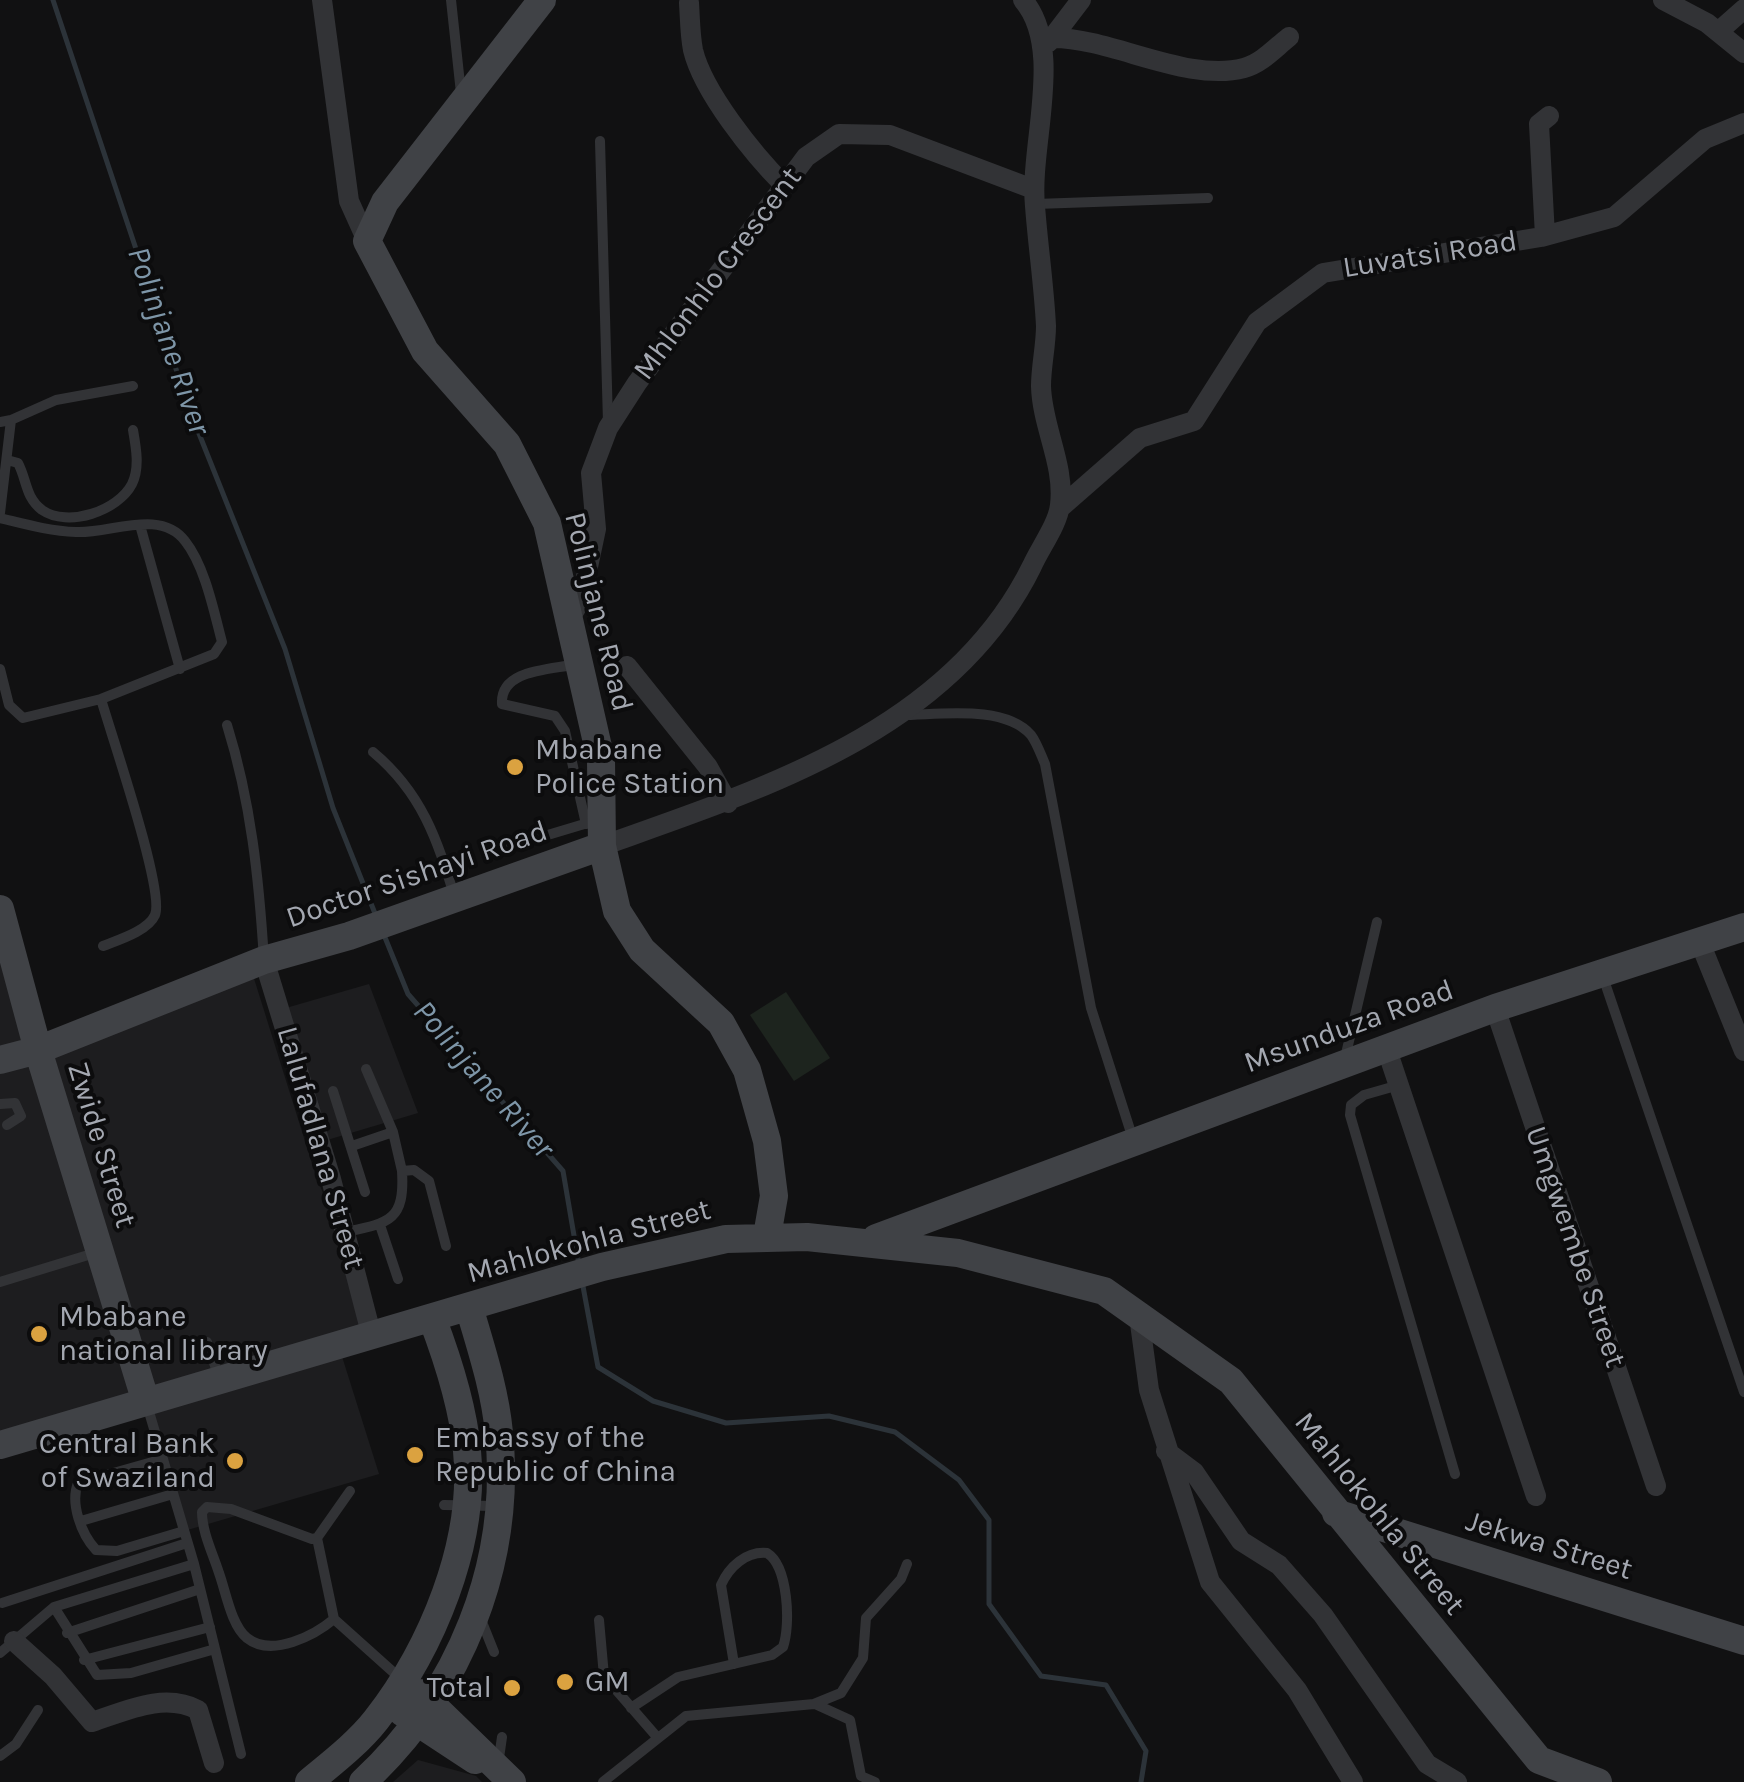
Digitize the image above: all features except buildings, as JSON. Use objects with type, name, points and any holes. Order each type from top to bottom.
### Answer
[{"type":"street","points":[[322,0],[350,201],[367,241]]},
{"type":"street","name":"Doctor Sishayi Road","points":[[0,1060],[38,1050],[264,960],[456,899],[596,830],[728,802],[900,715],[964,664],[1012,606],[1060,508],[1059,466],[1041,386],[1046,328],[1034,197],[1048,42],[1023,0]]},
{"type":"street","points":[[1048,42],[1082,0]]},
{"type":"street","points":[[1664,0],[1744,52]]},
{"type":"street","points":[[689,3],[693,52],[705,78],[753,154],[784,185]]},
{"type":"street","points":[[367,241],[385,202],[532,4]]},
{"type":"street","points":[[1718,32],[1744,9]]},
{"type":"street","points":[[1048,42],[1082,38],[1190,67],[1222,70],[1246,68],[1288,37]]},
{"type":"street","points":[[1545,236],[1540,124],[1549,116]]},
{"type":"street","name":"Luvatsi Road","points":[[1060,508],[1140,438],[1194,421],[1257,322],[1323,273],[1545,236],[1614,217],[1705,139],[1744,123]]},
{"type":"street","name":"Mhlonhlo Crescent","points":[[568,620],[581,600],[596,530],[591,473],[608,428],[637,383],[806,156],[839,134],[890,134],[1034,197]]},
{"type":"street","name":"Polinjane Road","points":[[367,241],[426,351],[508,444],[547,523],[601,760],[596,830],[616,911],[642,950],[721,1023],[747,1070],[768,1141],[774,1196],[767,1236]]},
{"type":"street","points":[[627,666],[698,754],[728,802]]},
{"type":"street","name":"Zwide Street","points":[[0,912],[145,1399]]},
{"type":"street","name":"Msunduza Road","points":[[865,1242],[1386,1047],[1744,927]]},
{"type":"street","points":[[1699,940],[1744,1051]]},
{"type":"street","name":"Lalufadlana Street","points":[[264,960],[372,1337]]},
{"type":"street","name":"Umgwembe Street","points":[[1495,1008],[1656,1486]]},
{"type":"street","points":[[1386,1047],[1536,1496]]},
{"type":"street","points":[[958,1252],[966,1216],[982,1199]]},
{"type":"street","name":"Mahlokohla Street","points":[[0,1445],[602,1267],[726,1239],[767,1236],[958,1252],[1104,1290],[1231,1381],[1540,1771]]},
{"type":"street","points":[[364,1782],[424,1712],[452,1671],[488,1580],[500,1506],[499,1433],[469,1307]]},
{"type":"street","points":[[1139,1316],[1149,1390],[1165,1451],[1210,1582],[1297,1690],[1353,1782]]},
{"type":"street","points":[[310,1782],[374,1722],[446,1595],[454,1504],[468,1452],[458,1400],[432,1318]]},
{"type":"street","points":[[1165,1451],[1194,1472],[1242,1541],[1279,1565],[1323,1615],[1426,1764],[1458,1782]]},
{"type":"street","name":"Jekwa Street","points":[[1334,1513],[1744,1641]]},
{"type":"street","points":[[6,1642],[54,1676],[92,1722],[156,1703],[182,1702],[198,1710],[214,1763]]},
{"type":"street","points":[[395,1691],[506,1776]]},
{"type":"street","points":[[1540,1771],[1598,1782]]},
{"type":"lane","points":[[451,0],[462,100]]},
{"type":"lane","points":[[600,140],[608,428]]},
{"type":"lane","points":[[1034,197],[1208,198]]},
{"type":"lane","points":[[0,669],[9,705],[23,718],[101,699],[220,650],[214,611],[185,541],[168,527],[140,525],[83,533],[0,516],[7,460],[5,421],[56,400],[133,386]]},
{"type":"lane","points":[[7,460],[18,462],[28,496],[40,508],[54,515],[79,516],[117,502],[132,485],[137,468],[133,430]]},
{"type":"lane","points":[[140,525],[180,668]]},
{"type":"lane","points":[[511,846],[596,830],[565,731],[554,716],[502,704],[501,692],[506,682],[578,664]]},
{"type":"lane","points":[[101,699],[150,866],[157,911],[151,922],[102,946]]},
{"type":"lane","points":[[900,715],[970,715],[1010,720],[1031,735],[1045,764],[1091,1008],[1134,1142]]},
{"type":"lane","points":[[227,724],[240,767],[259,864],[264,960]]},
{"type":"lane","points":[[374,752],[416,794],[434,828],[456,899]]},
{"type":"lane","points":[[1344,1063],[1376,922]]},
{"type":"lane","points":[[1601,972],[1744,1392]]},
{"type":"lane","points":[[345,1232],[380,1224],[401,1204],[402,1171],[393,1132],[366,1069]]},
{"type":"lane","points":[[1398,1085],[1364,1095],[1351,1105],[1350,1116],[1455,1474]]},
{"type":"lane","points":[[333,1092],[365,1192]]},
{"type":"lane","points":[[0,1104],[15,1103],[21,1116],[7,1125]]},
{"type":"lane","points":[[352,1146],[393,1132]]},
{"type":"lane","points":[[402,1171],[414,1170],[429,1181],[446,1246]]},
{"type":"lane","points":[[380,1224],[398,1279]]},
{"type":"lane","points":[[0,1282],[99,1251]]},
{"type":"lane","points":[[207,1342],[219,1380]]},
{"type":"lane","points":[[145,1399],[194,1564],[241,1754]]},
{"type":"lane","points":[[164,1459],[78,1483],[80,1520],[86,1539],[96,1550],[117,1551],[184,1530]]},
{"type":"lane","points":[[350,1491],[317,1538],[334,1619],[395,1691]]},
{"type":"lane","points":[[80,1520],[173,1494]]},
{"type":"lane","points":[[454,1504],[500,1506]]},
{"type":"lane","points":[[317,1538],[300,1536],[231,1508],[207,1507],[202,1512],[233,1613],[246,1637],[262,1644],[284,1643],[316,1635],[334,1619]]},
{"type":"lane","points":[[2,1603],[187,1543]]},
{"type":"lane","points":[[631,1708],[678,1677],[734,1664],[772,1655],[783,1647],[788,1634],[779,1567],[767,1552],[757,1552],[736,1564],[721,1585],[734,1664]]},
{"type":"lane","points":[[6,1642],[54,1607],[194,1564]]},
{"type":"lane","points":[[603,1782],[686,1716],[814,1704],[840,1693],[863,1658],[866,1618],[901,1579],[907,1564]]},
{"type":"lane","points":[[68,1632],[200,1588]]},
{"type":"lane","points":[[54,1607],[84,1660],[101,1676],[131,1673],[215,1649]]},
{"type":"lane","points":[[477,1612],[494,1652]]},
{"type":"lane","points":[[599,1620],[604,1676],[657,1737]]},
{"type":"lane","points":[[84,1660],[210,1627]]},
{"type":"lane","points":[[814,1704],[850,1720],[860,1776],[875,1782]]},
{"type":"lane","points":[[0,1756],[16,1744],[38,1710]]},
{"type":"lane","points":[[502,1737],[506,1776]]},
{"type":"shaded area","points":[[0,909],[38,1050],[251,969],[314,1170],[352,1269],[364,1339],[339,1347],[379,1474],[184,1531],[145,1399],[0,1445]]},
{"type":"shaded area","points":[[369,984],[418,1113],[327,1140],[286,1008]]},
{"type":"shaded area","points":[[786,992],[830,1058],[794,1081],[750,1015]]},
{"type":"shaded area","points":[[418,1760],[476,1776],[482,1782],[393,1782]]},
{"type":"waterway","name":"Polinjane River","points":[[53,0],[190,411],[285,649],[333,808],[376,916]]},
{"type":"waterway","name":"Polinjane River","points":[[384,935],[408,994],[563,1171],[579,1265]]},
{"type":"waterway","name":"Polinjane River","points":[[582,1281],[598,1367],[653,1401],[726,1423],[829,1416],[895,1432],[959,1480],[989,1520],[989,1604],[1041,1676],[1106,1685],[1146,1751],[1141,1782]]},
{"type":"place","name":"Mbabane Police Station","points":[[515,767]]},
{"type":"place","name":"Mbabane national library","points":[[39,1334]]},
{"type":"place","name":"Embassy of the Republic of China","points":[[415,1455]]},
{"type":"place","name":"Central Bank of Swaziland","points":[[235,1461]]},
{"type":"place","name":"GM","points":[[565,1682]]},
{"type":"place","name":"Total","points":[[512,1688]]}]
